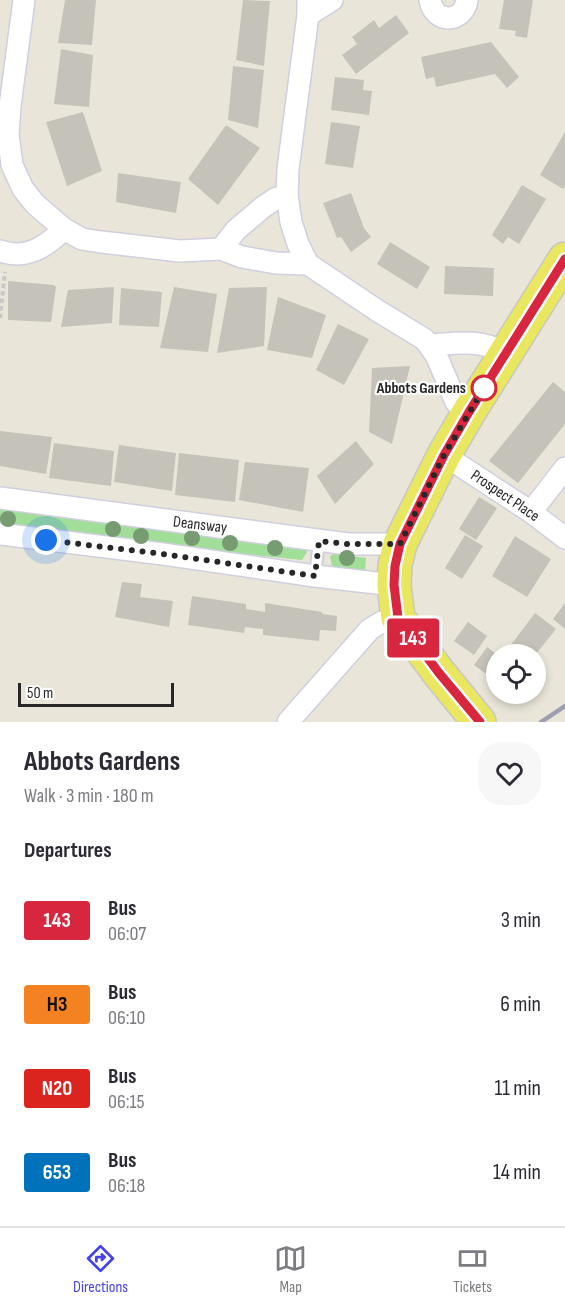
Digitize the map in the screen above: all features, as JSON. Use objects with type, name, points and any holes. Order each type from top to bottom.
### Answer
[{"type":"main road","points":[[477,719],[398,618],[394,585],[395,566],[400,544],[444,455],[565,259]]},
{"type":"street","points":[[24,0],[10,105],[6,168],[34,204],[64,230],[82,239],[180,251],[221,249],[242,257],[276,264],[308,264]]},
{"type":"street","points":[[332,0],[308,8],[288,169],[287,195],[291,222],[298,244],[308,264],[424,339],[437,357],[456,402],[469,412]]},
{"type":"street","points":[[430,0],[437,14],[449,18],[455,17],[465,8],[467,0]]},
{"type":"street","points":[[221,249],[236,230],[263,207],[287,195]]},
{"type":"street","points":[[4,252],[23,254],[36,250],[51,242],[64,230]]},
{"type":"street","points":[[429,345],[467,342],[492,346],[506,354]]},
{"type":"street","name":"Prospect Place","points":[[444,455],[565,538]]},
{"type":"street","points":[[531,513],[565,468]]},
{"type":"street","name":"Deansway","points":[[0,498],[319,541],[348,544],[400,544]]},
{"type":"street","name":"Deansway","points":[[0,534],[394,585]]},
{"type":"street","points":[[288,722],[370,629],[382,622],[398,618]]},
{"type":"lane","points":[[315,576],[319,541]]},
{"type":"path","points":[[0,318],[4,252]]},
{"type":"green space","points":[[0,508],[304,543],[307,552],[302,560],[0,528]]},
{"type":"green space","points":[[334,554],[366,558],[365,571],[339,569],[332,566],[330,556]]},
{"type":"building","points":[[65,0],[96,0],[92,45],[58,43]]},
{"type":"building","points":[[243,0],[270,1],[264,66],[236,60]]},
{"type":"building","points":[[504,0],[533,0],[527,38],[515,36],[516,31],[499,29]]},
{"type":"building","points":[[396,15],[409,33],[356,74],[342,55],[357,44],[352,37],[374,20],[379,28]]},
{"type":"building","points":[[491,42],[519,77],[507,88],[495,74],[436,87],[434,77],[426,79],[421,57]]},
{"type":"building","points":[[61,49],[93,55],[89,107],[54,104]]},
{"type":"building","points":[[233,66],[264,70],[258,128],[228,120]]},
{"type":"building","points":[[335,77],[364,80],[363,90],[372,91],[369,115],[331,110]]},
{"type":"building","points":[[83,112],[102,171],[67,186],[46,122]]},
{"type":"building","points":[[331,122],[360,126],[353,168],[325,164]]},
{"type":"building","points":[[226,125],[260,148],[218,205],[188,179]]},
{"type":"building","points":[[565,132],[565,186],[563,189],[540,175]]},
{"type":"building","points":[[118,173],[181,182],[176,213],[116,202]]},
{"type":"building","points":[[522,185],[546,199],[519,244],[508,237],[503,244],[492,235]]},
{"type":"building","points":[[351,193],[364,228],[371,237],[351,252],[341,237],[337,238],[323,203]]},
{"type":"building","points":[[390,242],[430,267],[417,289],[377,264]]},
{"type":"building","points":[[445,266],[494,268],[493,296],[444,294]]},
{"type":"building","points":[[8,281],[54,285],[56,287],[51,322],[8,320]]},
{"type":"building","points":[[114,287],[112,323],[61,327],[68,290]]},
{"type":"building","points":[[174,287],[217,294],[208,352],[160,348]]},
{"type":"building","points":[[267,287],[264,346],[217,353],[229,288]]},
{"type":"building","points":[[121,288],[162,292],[159,327],[119,325]]},
{"type":"building","points":[[278,297],[326,315],[312,358],[267,350]]},
{"type":"building","points":[[338,324],[369,339],[344,385],[316,370]]},
{"type":"building","points":[[410,366],[392,444],[369,432],[372,368]]},
{"type":"building","points":[[553,382],[565,392],[565,424],[518,483],[489,461]]},
{"type":"building","points":[[0,431],[52,437],[46,474],[0,466]]},
{"type":"building","points":[[356,441],[374,464],[335,504],[317,476]]},
{"type":"building","points":[[54,443],[114,451],[111,486],[49,478]]},
{"type":"building","points":[[119,445],[176,453],[172,491],[114,482]]},
{"type":"building","points":[[179,453],[239,460],[235,502],[175,495]]},
{"type":"building","points":[[245,462],[309,468],[303,512],[239,500]]},
{"type":"building","points":[[479,497],[497,508],[476,540],[459,529]]},
{"type":"building","points":[[465,535],[483,546],[462,579],[445,568]]},
{"type":"building","points":[[515,536],[551,559],[527,597],[492,576]]},
{"type":"building","points":[[122,582],[142,584],[140,597],[173,601],[169,627],[115,617]]},
{"type":"building","points":[[192,596],[246,604],[246,609],[265,612],[265,603],[322,612],[322,614],[337,616],[336,631],[320,630],[319,641],[263,635],[263,629],[245,627],[244,633],[188,625]]},
{"type":"building","points":[[565,603],[565,629],[553,619]]},
{"type":"building","points":[[535,613],[556,629],[544,644],[512,644]]},
{"type":"building","points":[[468,622],[487,636],[474,655],[454,641]]},
{"type":"building","points":[[486,648],[486,674],[474,665]]},
{"type":"railway","points":[[541,722],[565,706]]},
{"type":"bus line","name":"143","points":[[480,722],[439,673],[398,618],[394,585],[395,566],[400,544],[444,455],[565,259]]},
{"type":"place","name":"Abbots Gardens","points":[[484,388]]},
{"type":"route","points":[[46,540],[315,576],[319,541],[348,544],[400,544],[444,455],[484,388]]}]
